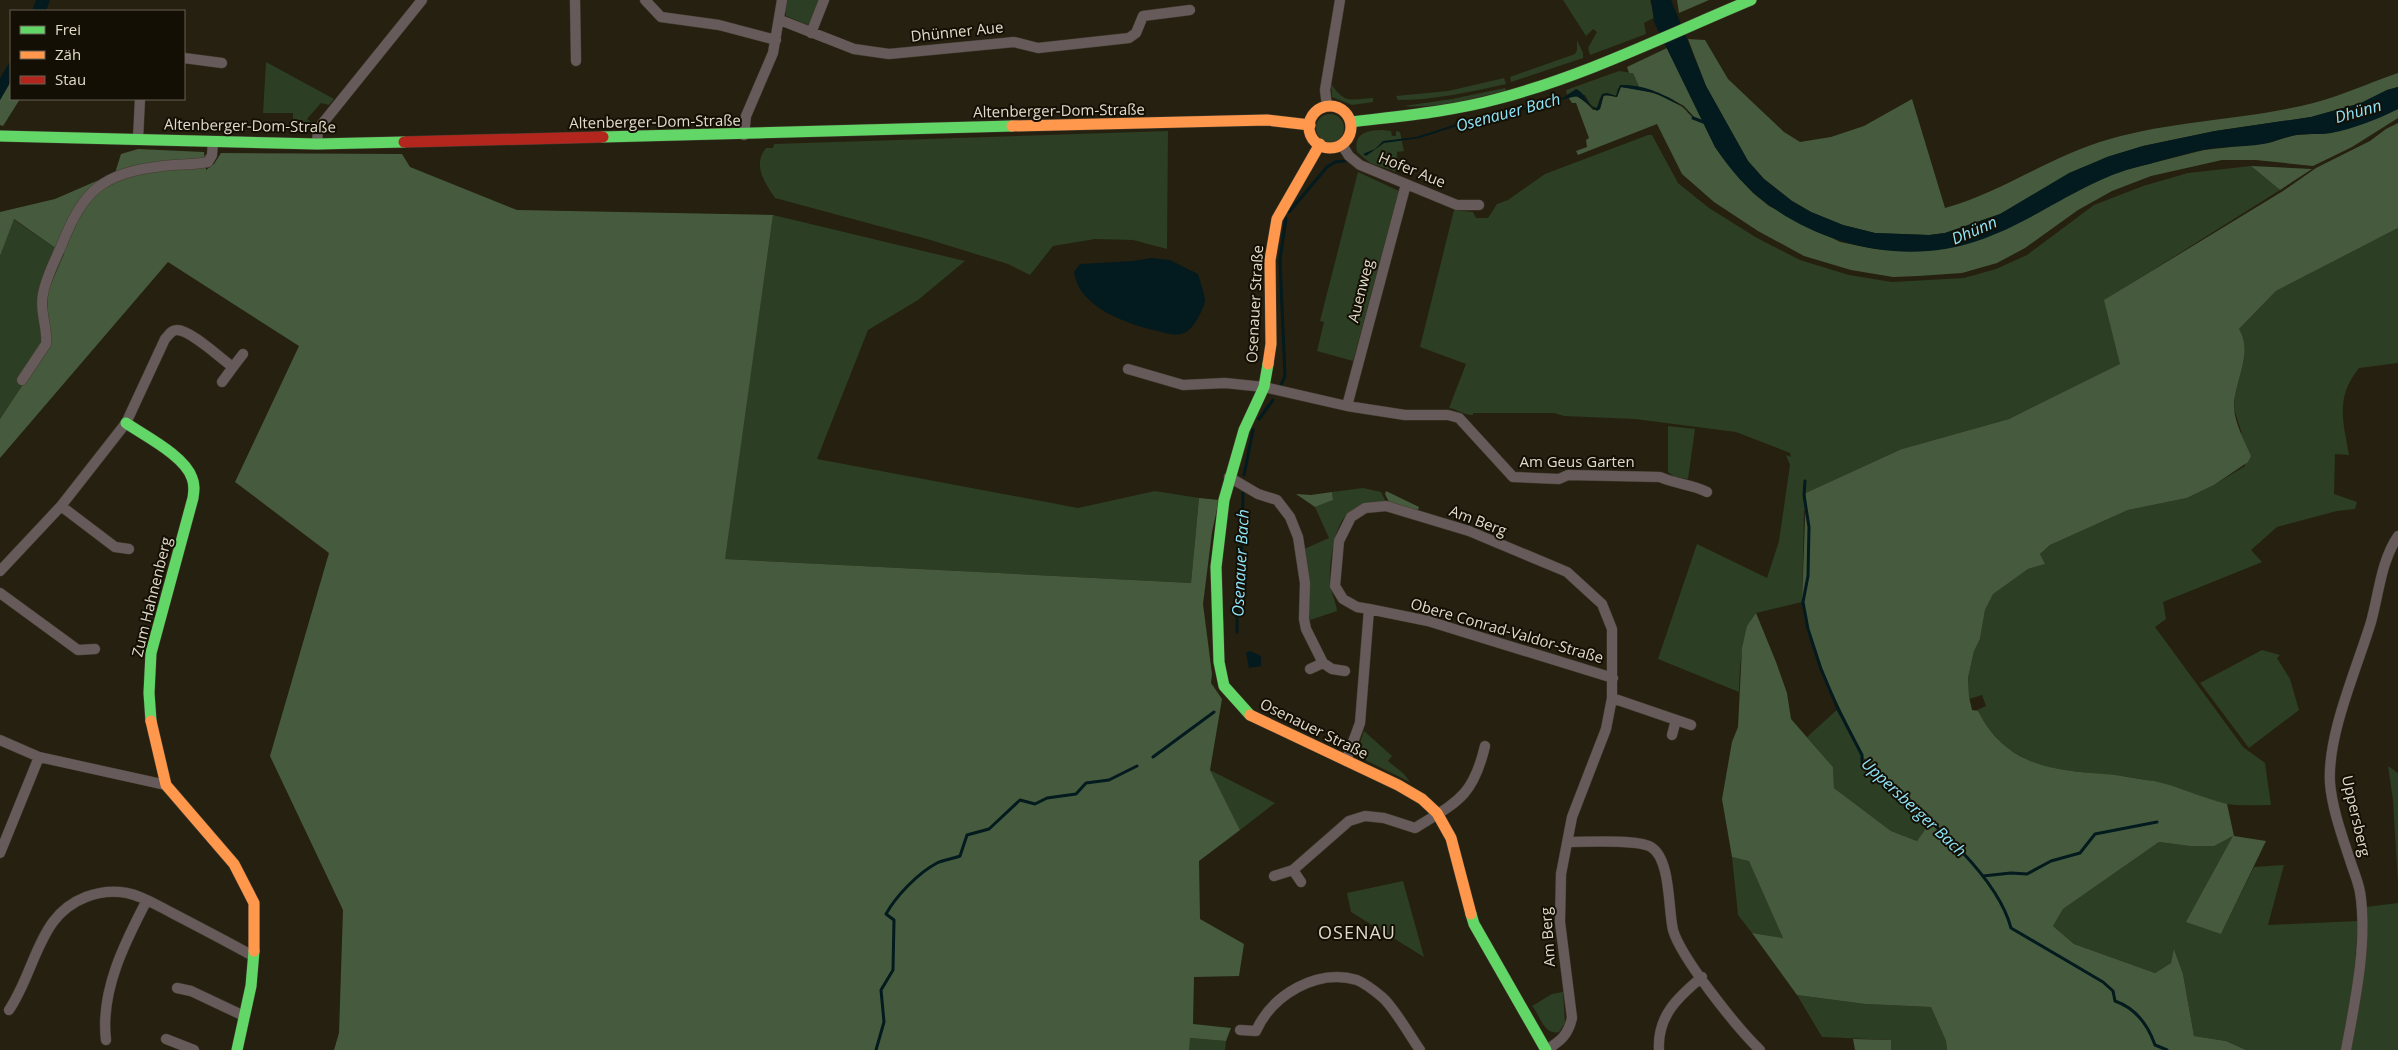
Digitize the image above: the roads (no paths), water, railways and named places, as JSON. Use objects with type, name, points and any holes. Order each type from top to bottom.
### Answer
[{"type":"main road","points":[[1351,122],[1453,109],[1502,98],[1577,73],[1653,43],[1751,0]]},
{"type":"main road","points":[[1326,106],[1341,109],[1351,122],[1350,137],[1342,145],[1331,148],[1320,144],[1313,137],[1310,125],[1314,113],[1326,106]]},
{"type":"main road","name":"Altenberger-Dom-Straße","points":[[0,136],[317,144],[744,135],[1267,120],[1310,125]]},
{"type":"main road","name":"Osenauer Straße","points":[[1320,144],[1277,219],[1270,260],[1271,344],[1264,387],[1244,430],[1229,477],[1224,500],[1216,568],[1218,662],[1224,686],[1248,714],[1398,785],[1422,799],[1437,813],[1451,838],[1474,924],[1546,1050]]},
{"type":"main road","name":"Zum Hahnenberg","points":[[126,423],[180,461],[191,473],[194,485],[193,498],[151,653],[149,672],[152,724],[166,786],[234,864],[254,903],[251,986],[237,1050]]},
{"type":"street","points":[[317,144],[318,130],[422,0]]},
{"type":"street","points":[[575,0],[576,61]]},
{"type":"street","points":[[646,0],[661,17],[719,25],[776,40]]},
{"type":"street","points":[[744,135],[746,116],[773,53],[782,0]]},
{"type":"street","points":[[812,33],[824,0]]},
{"type":"street","points":[[1326,106],[1326,90],[1340,0]]},
{"type":"street","name":"Dhünner Aue","points":[[780,20],[854,49],[889,54],[1014,42],[1038,48],[1130,38],[1136,33],[1143,16],[1190,10]]},
{"type":"street","points":[[185,58],[222,63]]},
{"type":"street","points":[[138,139],[140,100]]},
{"type":"street","points":[[22,380],[46,344],[42,296],[65,235],[87,197],[100,184],[116,177],[161,166],[208,162],[212,155],[214,142]]},
{"type":"street","name":"Hofer Aue","points":[[1342,145],[1348,156],[1360,165],[1456,205],[1479,205]]},
{"type":"street","name":"Auenweg","points":[[1348,406],[1400,199],[1406,184]]},
{"type":"street","points":[[0,571],[61,506],[126,423],[165,339],[171,332],[178,330],[189,335],[233,367]]},
{"type":"street","points":[[222,382],[243,354]]},
{"type":"street","name":"Osenauer Straße","points":[[1128,369],[1183,385],[1225,383],[1264,387]]},
{"type":"street","name":"Am Geus Garten","points":[[1264,387],[1348,406],[1405,415],[1448,415],[1459,418],[1513,477],[1559,479],[1568,475],[1660,477],[1672,483],[1698,487],[1707,492]]},
{"type":"street","points":[[1229,477],[1258,494],[1277,500],[1290,517],[1298,537],[1305,583],[1304,619],[1323,663],[1332,669],[1345,670]]},
{"type":"street","points":[[61,506],[115,547],[130,549]]},
{"type":"street","name":"Am Berg","points":[[1368,608],[1357,606],[1343,598],[1335,586],[1339,541],[1351,516],[1365,508],[1386,506],[1469,531],[1567,572],[1602,604],[1612,629],[1612,698],[1606,729],[1572,816],[1561,874],[1560,922],[1572,1018],[1569,1030],[1561,1041],[1546,1050]]},
{"type":"street","name":"Uppersberg","points":[[2346,1050],[2358,980],[2362,931],[2360,892],[2330,783],[2331,762],[2339,721],[2370,623],[2389,549],[2398,536]]},
{"type":"street","points":[[0,593],[78,650],[95,649]]},
{"type":"street","points":[[1346,762],[1360,723],[1368,608]]},
{"type":"street","name":"Obere Conrad-Valdor-Straße","points":[[1368,608],[1428,621],[1613,678]]},
{"type":"street","points":[[1310,669],[1323,663]]},
{"type":"street","points":[[1612,698],[1691,725]]},
{"type":"street","points":[[1672,735],[1676,720]]},
{"type":"street","points":[[0,740],[39,757],[166,786]]},
{"type":"street","points":[[1274,876],[1293,870],[1349,821],[1365,816],[1384,818],[1415,828],[1468,791],[1479,772],[1485,746]]},
{"type":"street","points":[[0,852],[39,757]]},
{"type":"street","points":[[1568,842],[1637,843],[1652,847],[1663,859],[1674,931],[1685,954],[1744,1034],[1760,1050]]},
{"type":"street","points":[[1293,870],[1301,882]]},
{"type":"street","points":[[9,1010],[21,992],[46,933],[65,908],[80,899],[100,892],[127,893],[147,900],[253,956]]},
{"type":"street","points":[[106,1040],[104,1021],[119,960],[147,900]]},
{"type":"street","points":[[1240,1030],[1256,1030],[1261,1020],[1285,994],[1293,990],[1324,977],[1357,980],[1383,998],[1420,1050]]},
{"type":"street","points":[[1659,1050],[1658,1040],[1663,1019],[1676,999],[1702,977]]},
{"type":"street","points":[[177,988],[191,992],[244,1016]]},
{"type":"street","points":[[166,1039],[194,1050]]},
{"type":"water","points":[[36,0],[50,0],[46,10],[32,10]]},
{"type":"water","name":"Dhünn","points":[[1651,0],[1671,0],[1706,86],[1748,161],[1764,179],[1792,201],[1811,212],[1843,225],[1875,233],[1929,235],[1945,233],[2000,214],[2069,173],[2107,157],[2143,146],[2215,131],[2311,117],[2361,103],[2387,90],[2398,87],[2398,109],[2365,123],[2327,134],[2305,134],[2248,146],[2206,149],[2119,172],[1998,233],[1951,248],[1924,251],[1896,251],[1869,248],[1816,232],[1792,220],[1753,193],[1739,179],[1715,147],[1654,22]]},
{"type":"water","points":[[10,62],[10,83],[0,100],[0,78]]},
{"type":"water","points":[[1620,85],[1631,85],[1652,90],[1672,99],[1682,107],[1655,93],[1621,87],[1617,97],[1603,96],[1600,109],[1597,111],[1577,96],[1552,102],[1539,108],[1527,109],[1475,123],[1463,124],[1420,138],[1384,143],[1366,156],[1363,154],[1375,149],[1383,141],[1416,137],[1463,122],[1474,122],[1527,107],[1538,106],[1551,99],[1563,98],[1576,89],[1582,93],[1590,105],[1597,108],[1602,94],[1607,93],[1616,96]]},
{"type":"water","points":[[1152,258],[1170,260],[1198,274],[1205,300],[1194,324],[1188,331],[1182,334],[1170,334],[1141,327],[1104,311],[1084,295],[1074,272],[1080,264]]},
{"type":"water","points":[[1250,651],[1261,656],[1261,666],[1249,668],[1246,653]]},
{"type":"waterway","name":"Osenauer Bach","points":[[1693,118],[1706,123]]},
{"type":"waterway","name":"Osenauer Bach","points":[[1289,212],[1327,167],[1335,162],[1345,161]]},
{"type":"waterway","name":"Osenauer Bach","points":[[1281,385],[1285,376],[1280,260],[1286,218]]},
{"type":"waterway","name":"Osenauer Bach","points":[[1259,419],[1273,400]]},
{"type":"waterway","name":"Osenauer Bach","points":[[1244,475],[1253,430]]},
{"type":"waterway","name":"Uppersberger Bach","points":[[1805,481],[1804,495],[1809,527],[1808,576],[1803,602],[1808,629],[1821,669],[1838,709],[1862,755],[1862,762],[1926,817],[1969,860],[1988,882],[2002,905],[2011,928],[2103,982],[2113,991],[2115,1001],[2129,1008],[2145,1024],[2155,1045],[2167,1050]]},
{"type":"waterway","name":"Osenauer Bach","points":[[1237,632],[1237,578],[1242,546],[1243,493]]},
{"type":"waterway","name":"Osenauer Bach","points":[[1153,757],[1214,712]]},
{"type":"waterway","name":"Osenauer Bach","points":[[876,1050],[884,1022],[881,990],[893,970],[894,920],[886,914],[902,893],[930,867],[939,862],[960,856],[967,835],[989,829],[1020,800],[1035,804],[1047,798],[1076,794],[1086,783],[1109,780],[1137,766]]},
{"type":"waterway","points":[[1983,876],[2011,873],[2027,874],[2051,861],[2080,853],[2095,834],[2157,822]]},
{"type":"district","name":"OSENAU","points":[[1357,933]]}]
